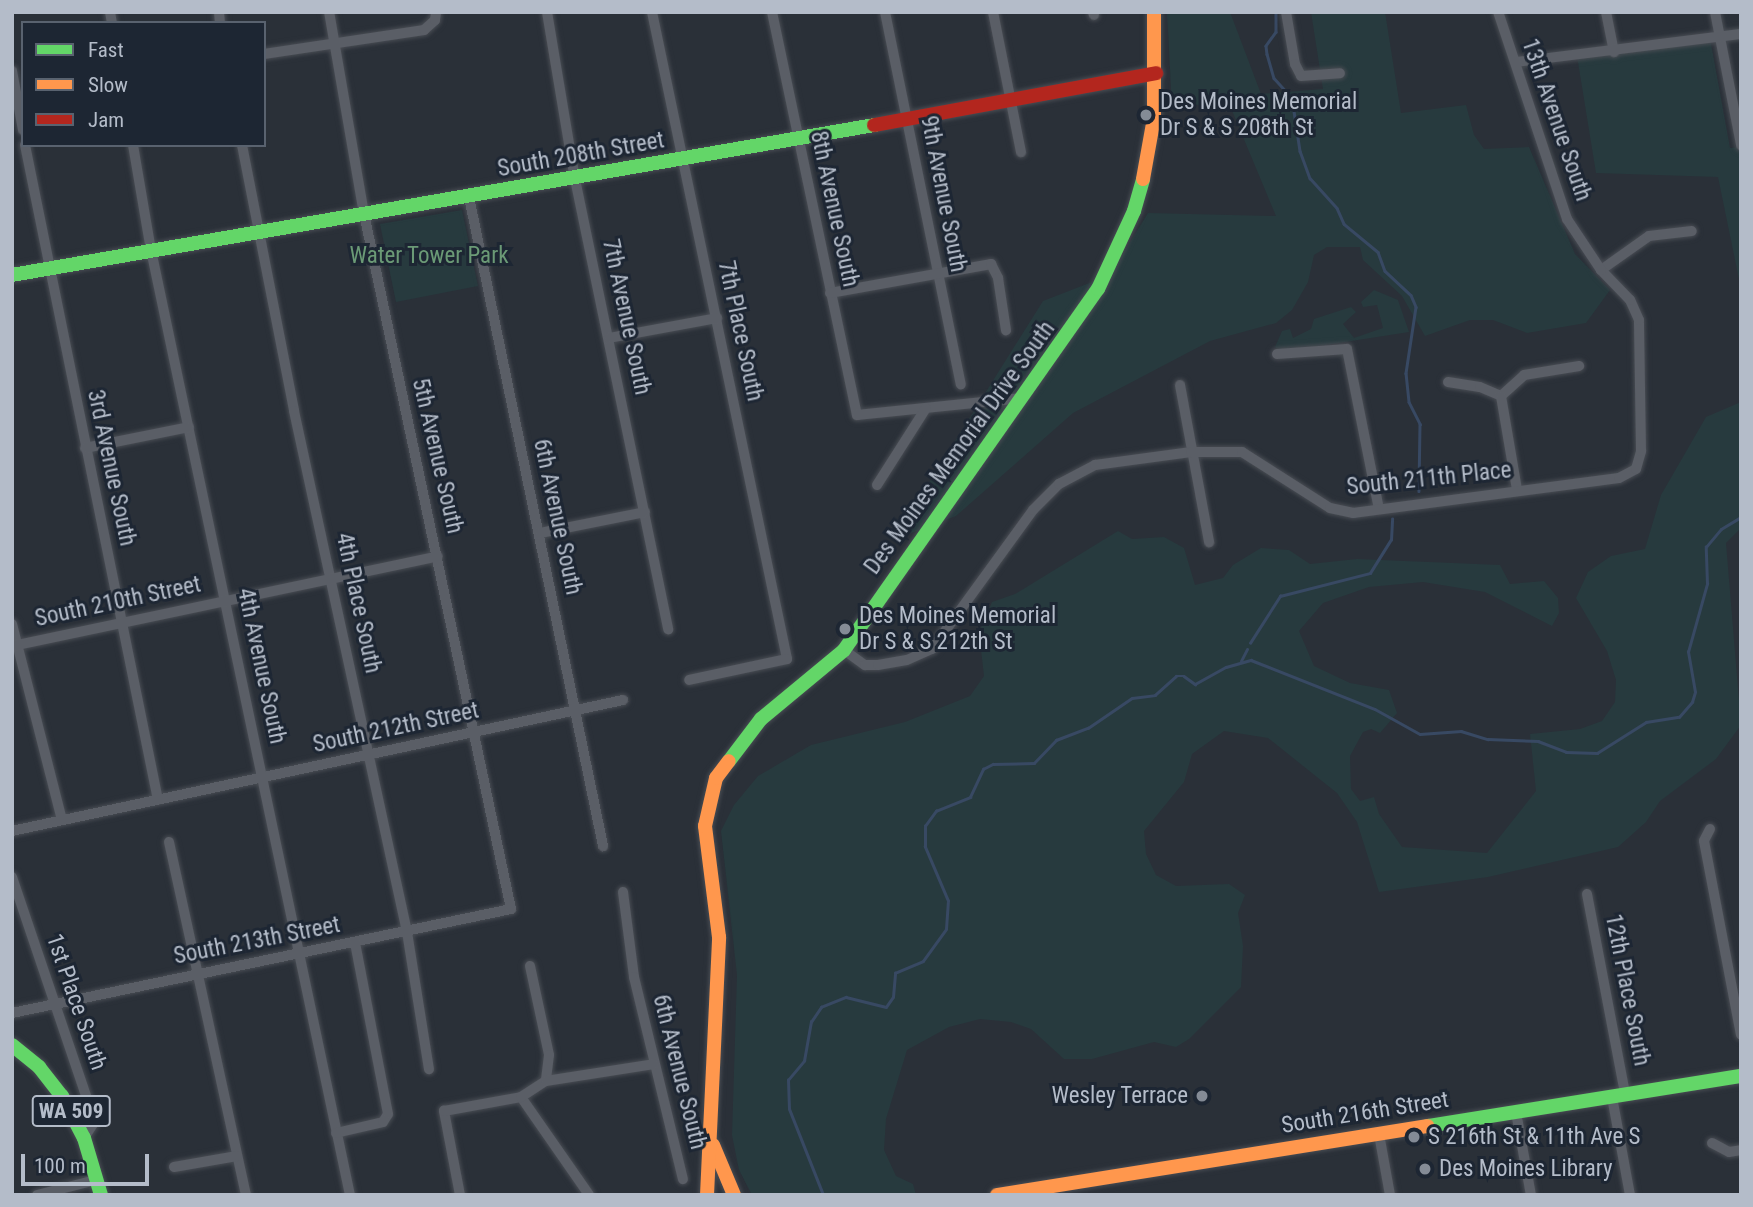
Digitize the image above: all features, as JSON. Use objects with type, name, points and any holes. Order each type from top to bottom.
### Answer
[{"type":"main road","name":"Des Moines Memorial Drive South","points":[[707,1195],[719,937],[707,848],[709,797],[716,778],[746,734],[844,650],[1098,289],[1129,223],[1146,170],[1156,73],[1154,12]]},
{"type":"main road","name":"South 208th Street","points":[[12,275],[469,198],[1156,73]]},
{"type":"main road","name":"WA 509","points":[[12,1045],[51,1081],[83,1138],[101,1195]]},
{"type":"main road","name":"South 216th Street","points":[[997,1195],[1741,1076]]},
{"type":"main road","points":[[709,1116],[717,1161],[734,1195]]},
{"type":"street","name":"5th Avenue South","points":[[328,12],[364,214],[511,909]]},
{"type":"street","points":[[266,54],[424,30],[435,20],[436,12]]},
{"type":"street","name":"7th Avenue South","points":[[547,12],[575,179],[668,629]]},
{"type":"street","name":"7th Place South","points":[[652,12],[680,160],[717,318],[787,659],[689,680]]},
{"type":"street","name":"8th Avenue South","points":[[772,12],[857,415],[926,408]]},
{"type":"street","name":"9th Avenue South","points":[[885,12],[936,274],[961,384]]},
{"type":"street","points":[[993,12],[1021,152]]},
{"type":"street","points":[[1286,12],[1294,64],[1301,76],[1340,72]]},
{"type":"street","name":"13th Avenue South","points":[[1498,12],[1567,219],[1601,270],[1630,300],[1639,320],[1641,451],[1636,469]]},
{"type":"street","points":[[1606,12],[1614,52]]},
{"type":"street","points":[[1715,12],[1741,145]]},
{"type":"street","points":[[1516,62],[1614,52],[1741,34]]},
{"type":"street","points":[[12,71],[21,119]]},
{"type":"street","name":"3rd Avenue South","points":[[25,147],[47,269],[159,800]]},
{"type":"street","name":"4th Avenue South","points":[[133,147],[151,250],[350,1195]]},
{"type":"street","name":"4th Place South","points":[[242,147],[258,232],[407,932],[429,1069]]},
{"type":"street","name":"6th Avenue South","points":[[469,198],[603,846]]},
{"type":"street","points":[[1601,270],[1649,236],[1692,232]]},
{"type":"street","points":[[830,293],[991,264],[998,278],[1006,330]]},
{"type":"street","points":[[609,338],[717,318]]},
{"type":"street","points":[[1277,354],[1347,349],[1379,509]]},
{"type":"street","points":[[1501,396],[1524,375],[1579,366]]},
{"type":"street","points":[[1448,382],[1480,387],[1501,396]]},
{"type":"street","points":[[1180,385],[1209,542]]},
{"type":"street","points":[[1501,396],[1517,491]]},
{"type":"street","points":[[877,485],[926,408],[1022,398]]},
{"type":"street","points":[[85,447],[189,427]]},
{"type":"street","name":"South 211th Place","points":[[844,650],[865,665],[878,665],[907,660],[932,649],[1033,510],[1076,472],[1095,465],[1191,452],[1242,452],[1330,508],[1353,513],[1619,478],[1636,469]]},
{"type":"street","points":[[540,533],[645,512]]},
{"type":"street","name":"South 210th Street","points":[[14,646],[438,556]]},
{"type":"street","points":[[12,624],[14,646],[62,821]]},
{"type":"street","name":"South 212th Street","points":[[12,831],[623,700]]},
{"type":"street","points":[[1710,829],[1704,841],[1741,1035]]},
{"type":"street","points":[[169,842],[246,1195]]},
{"type":"street","name":"1st Place South","points":[[12,877],[53,1005],[92,1113],[93,1124],[83,1138]]},
{"type":"street","name":"6th Avenue South","points":[[623,892],[627,939],[654,1064],[683,1179]]},
{"type":"street","name":"12th Place South","points":[[1587,894],[1619,1096],[1630,1195]]},
{"type":"street","name":"South 213th Street","points":[[12,1013],[511,909]]},
{"type":"street","points":[[336,1133],[383,1122],[388,1114],[355,942]]},
{"type":"street","points":[[530,966],[550,1055],[546,1081]]},
{"type":"street","points":[[460,1195],[444,1111],[521,1097],[546,1081],[654,1064]]},
{"type":"street","points":[[521,1097],[589,1195]]},
{"type":"street","points":[[1516,1112],[1531,1195]]},
{"type":"street","points":[[1379,1134],[1390,1195]]},
{"type":"street","points":[[1712,1143],[1729,1152],[1741,1150]]},
{"type":"street","points":[[174,1167],[237,1156]]},
{"type":"street","points":[[37,1195],[96,1180]]},
{"type":"green space","points":[[1167,12],[1230,12],[1261,94],[1323,89],[1311,12],[1385,12],[1401,113],[1466,105],[1474,135],[1484,149],[1529,147],[1575,254],[1610,290],[1586,323],[1527,333],[1493,320],[1470,320],[1425,336],[1402,296],[1363,260],[1360,247],[1327,247],[1314,255],[1308,282],[1292,310],[1276,323],[1210,341],[1073,413],[956,516],[893,540],[1043,301],[1110,275],[1148,213],[1276,216],[1228,101],[1172,108]]},
{"type":"green space","points":[[1710,38],[1730,148],[1741,147],[1741,289],[1718,177],[1596,173],[1577,56]]},
{"type":"green space","name":"Water Tower Park","points":[[462,210],[478,286],[396,302],[380,224]]},
{"type":"green space","points":[[1374,290],[1398,300],[1409,332],[1281,352],[1275,347],[1282,331],[1290,329],[1293,338],[1311,329],[1314,319],[1351,307],[1356,312],[1343,324],[1354,338],[1383,328],[1377,305],[1363,307],[1361,302]]},
{"type":"green space","points":[[1741,402],[1741,528],[1726,543],[1741,725],[1716,759],[1660,801],[1646,822],[1618,847],[1488,877],[1379,892],[1357,822],[1337,793],[1268,738],[1224,731],[1192,754],[1184,782],[1144,831],[1146,854],[1156,875],[1176,886],[1229,884],[1245,895],[1238,913],[1243,946],[1241,987],[1189,1039],[1176,1047],[1154,1042],[1092,1059],[1064,1059],[1031,1029],[1011,1022],[980,1019],[949,1027],[907,1050],[886,1119],[884,1150],[896,1176],[913,1184],[916,1195],[752,1195],[739,1170],[732,1135],[737,975],[721,831],[734,805],[758,776],[811,745],[905,722],[970,696],[984,676],[979,632],[992,602],[1015,594],[1118,531],[1132,539],[1164,537],[1184,548],[1195,585],[1223,578],[1233,565],[1261,548],[1289,550],[1310,564],[1357,559],[1500,565],[1510,584],[1544,581],[1558,598],[1559,613],[1552,626],[1485,592],[1423,582],[1369,587],[1323,603],[1299,631],[1314,666],[1350,683],[1389,690],[1397,713],[1380,733],[1371,729],[1363,732],[1350,756],[1351,789],[1360,801],[1374,797],[1379,814],[1402,847],[1487,853],[1536,791],[1530,734],[1580,729],[1602,721],[1615,702],[1616,680],[1607,651],[1576,598],[1588,572],[1611,556],[1645,549],[1661,495],[1706,417]]},
{"type":"waterway","points":[[1276,12],[1276,32],[1266,46],[1267,54],[1274,78],[1292,98],[1300,151],[1310,178],[1337,208],[1344,224],[1378,252],[1385,271],[1411,295],[1416,307],[1406,373],[1409,402],[1420,424],[1419,491]]},
{"type":"waterway","points":[[823,1195],[789,1109],[788,1080],[804,1061],[811,1022],[821,1007],[846,997],[886,1007],[893,997],[895,973],[923,961],[946,929],[948,901],[925,847],[925,826],[936,811],[970,797],[983,769],[993,764],[1034,763],[1056,740],[1088,728],[1132,698],[1155,695],[1176,676],[1184,676],[1195,684],[1226,667],[1251,660],[1375,709],[1420,734],[1461,731],[1488,739],[1538,741],[1566,752],[1597,753],[1646,722],[1679,717],[1692,702],[1695,692],[1688,652],[1707,584],[1706,547],[1721,529],[1741,517]]},
{"type":"waterway","points":[[1250,643],[1280,596],[1370,573],[1391,540],[1392,519]]},
{"type":"waterway","points":[[1241,661],[1247,649]]},
{"type":"traffic: fast","points":[[12,275],[874,125]]},
{"type":"traffic: fast","points":[[729,761],[761,719],[844,650],[1098,289],[1134,211],[1143,179]]},
{"type":"traffic: fast","points":[[12,1045],[39,1067],[62,1096],[84,1138],[101,1195]]},
{"type":"traffic: fast","points":[[1428,1126],[1741,1076]]},
{"type":"traffic: slow","points":[[1143,179],[1154,118],[1154,12]]},
{"type":"traffic: slow","points":[[707,1195],[719,937],[705,826],[716,778],[729,761]]},
{"type":"traffic: slow","points":[[997,1195],[1428,1126]]},
{"type":"traffic: slow","points":[[713,1145],[734,1195]]},
{"type":"traffic: jam","points":[[874,125],[1156,73]]},
{"type":"place","name":"Des Moines Memorial Dr S & S 208th St","points":[[1146,115]]},
{"type":"place","name":"Des Moines Memorial Dr S & S 212th St","points":[[845,629]]},
{"type":"place","name":"Wesley Terrace","points":[[1202,1096]]},
{"type":"place","name":"S 216th St & 11th Ave S","points":[[1414,1137]]},
{"type":"place","name":"Des Moines Library","points":[[1425,1169]]}]
